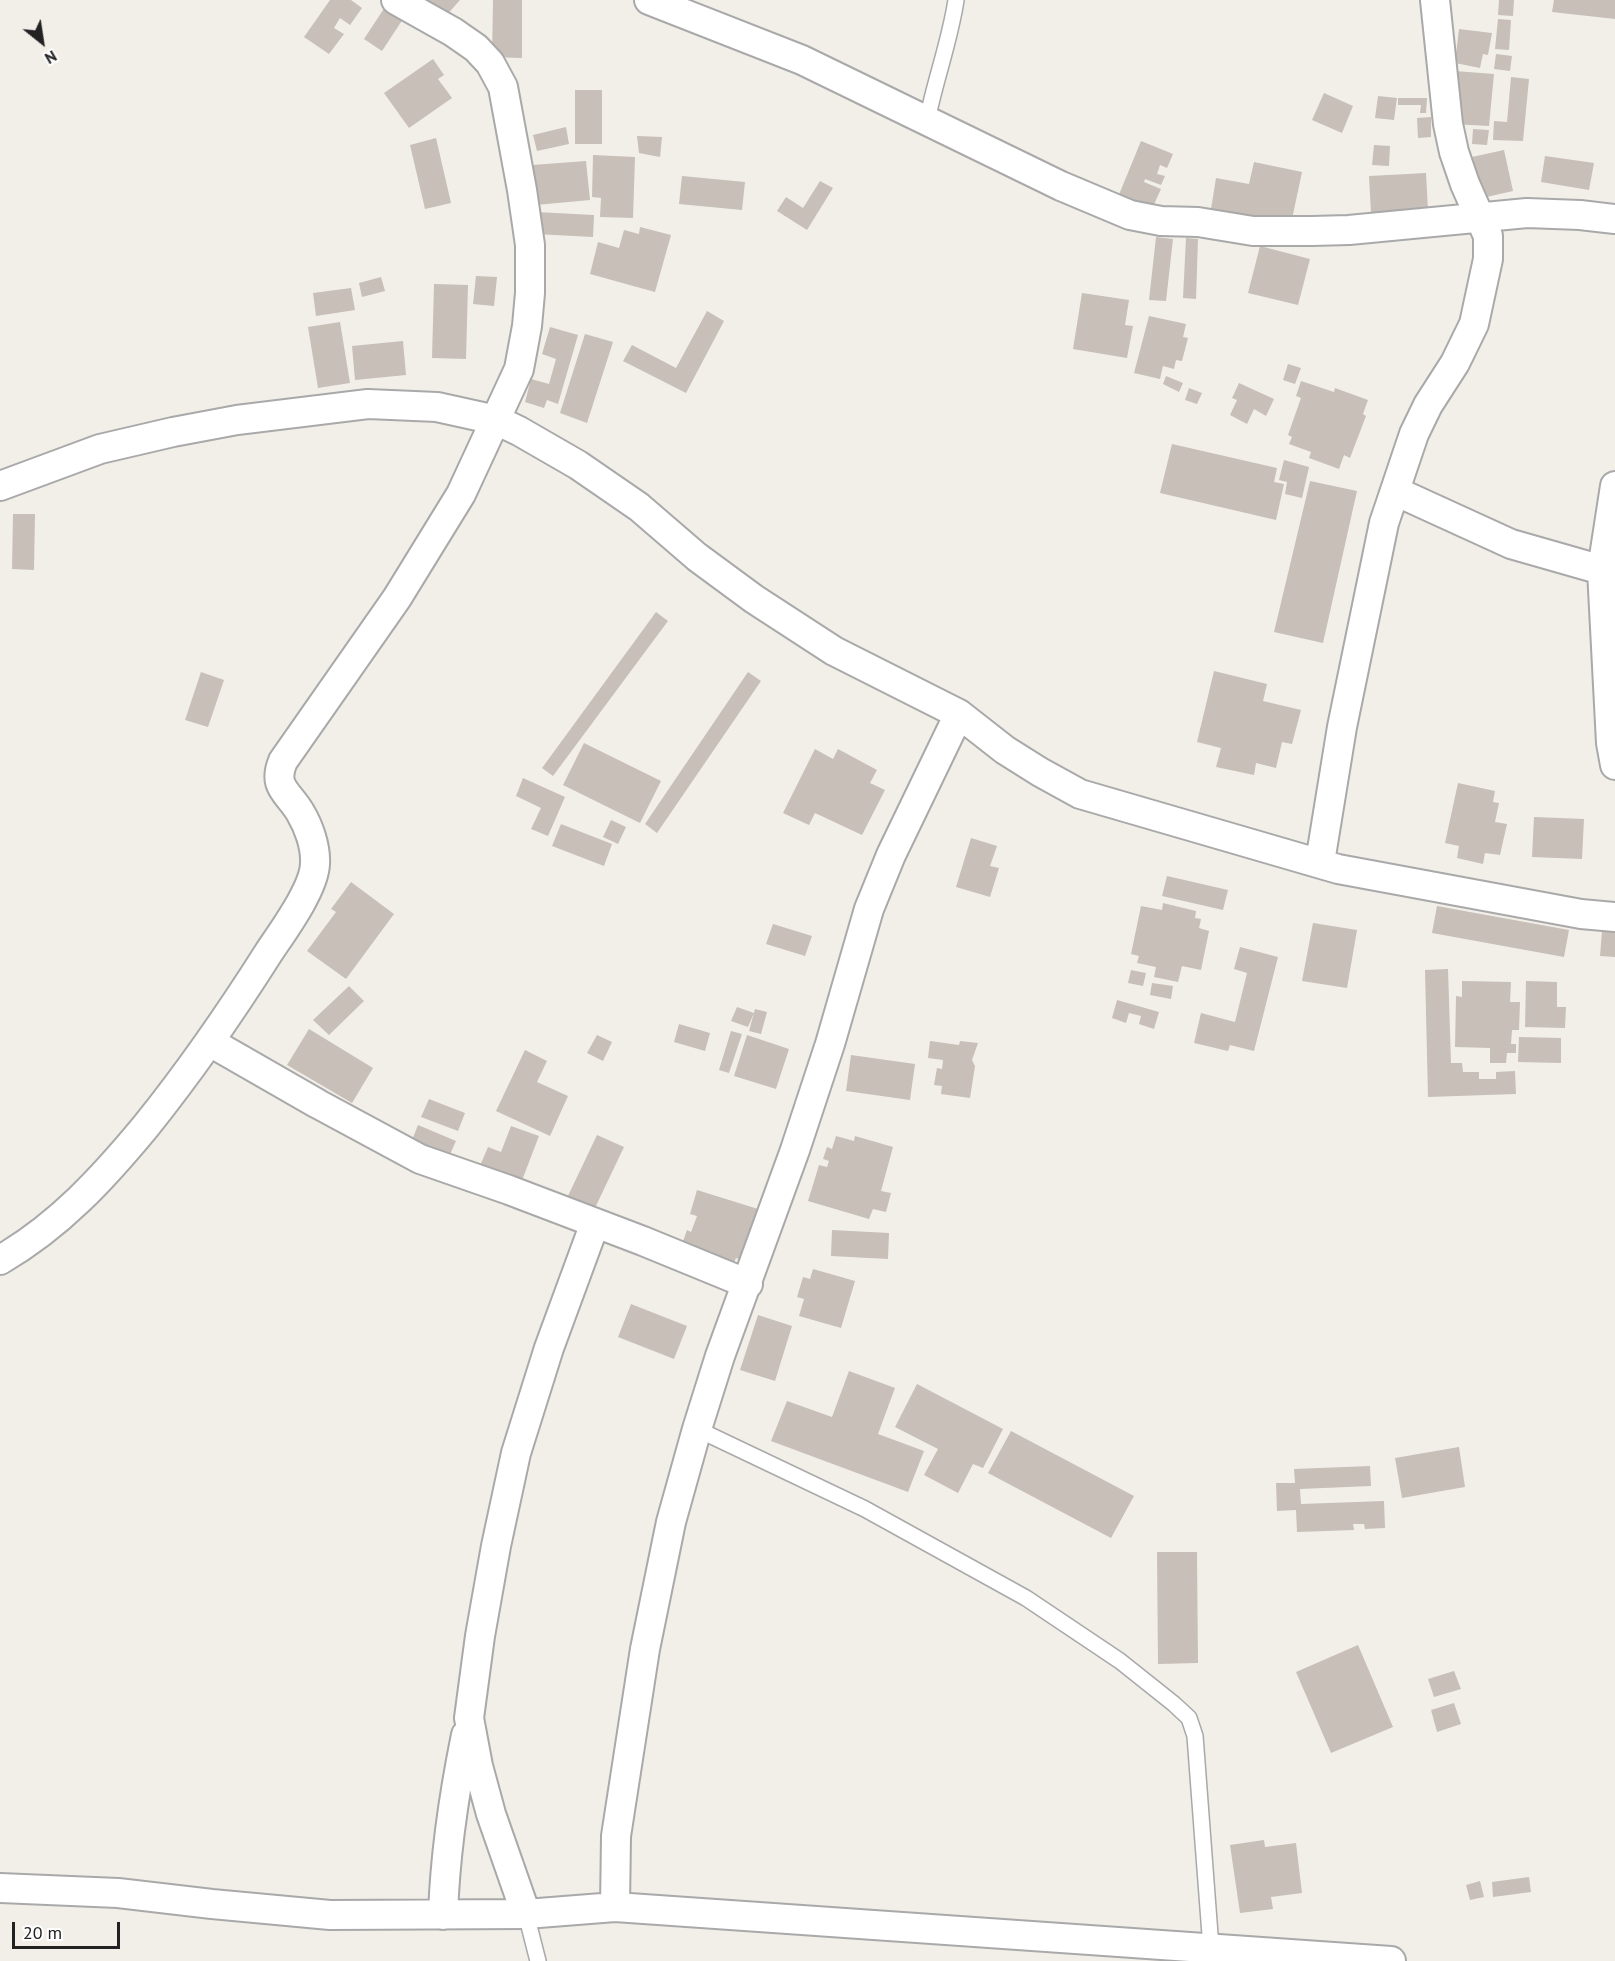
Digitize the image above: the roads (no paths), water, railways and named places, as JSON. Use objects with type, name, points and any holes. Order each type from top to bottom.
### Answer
[{"type":"street","points":[[0,1260],[24,1246],[67,1213],[109,1171],[210,1042],[300,904],[315,865],[311,836],[300,813],[283,791],[278,773],[283,761],[397,598],[461,494],[519,369],[530,293],[530,245],[503,87],[490,63],[476,48],[453,32],[396,0]]},
{"type":"street","points":[[649,0],[802,60],[1099,203],[1130,215],[1161,221],[1198,222],[1253,231],[1349,230],[1527,213],[1615,219]]},
{"type":"street","points":[[1320,862],[1342,727],[1384,523],[1414,434],[1428,405],[1455,363],[1474,324],[1488,259],[1488,236],[1454,152],[1448,124],[1435,0]]},
{"type":"street","points":[[0,486],[100,449],[237,420],[368,404],[437,407],[496,420],[587,471],[639,507],[697,557],[754,599],[834,651],[959,714],[1005,750],[1080,794],[1359,874],[1581,914],[1615,917]]},
{"type":"street","points":[[1615,486],[1602,570],[1611,743],[1615,765]]},
{"type":"street","points":[[1395,491],[1511,544],[1602,570]]},
{"type":"street","points":[[615,1907],[616,1836],[645,1648],[670,1522],[720,1356],[748,1284],[830,1044],[869,909],[891,855],[959,714]]},
{"type":"street","points":[[210,1042],[420,1159],[595,1222],[748,1284]]},
{"type":"street","points":[[443,1915],[445,1869],[456,1781],[469,1718],[495,1546],[516,1453],[549,1348],[595,1222]]},
{"type":"street","points":[[469,1718],[478,1766],[491,1814],[526,1914]]},
{"type":"street","points":[[0,1888],[118,1893],[330,1915],[526,1914],[615,1907],[1391,1961]]},
{"type":"lane","points":[[927,121],[934,84],[952,29],[956,0]]},
{"type":"lane","points":[[698,1429],[865,1509],[1026,1598],[1120,1661],[1189,1718],[1195,1736],[1211,1948]]},
{"type":"lane","points":[[526,1914],[538,1961]]}]
